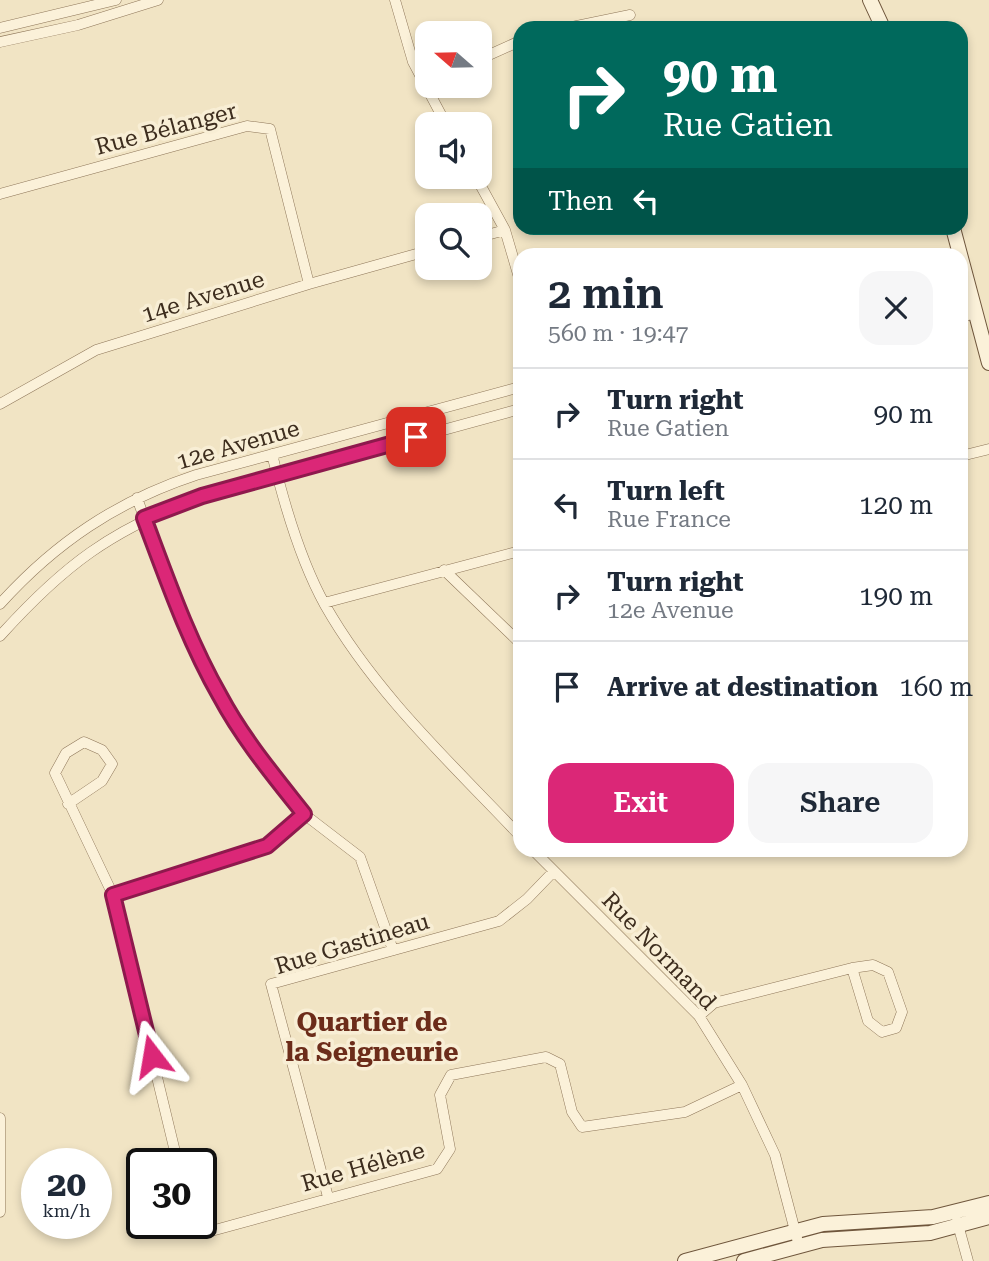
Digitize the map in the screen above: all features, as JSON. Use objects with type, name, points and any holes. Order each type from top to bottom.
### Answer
[{"type":"street","points":[[0,28],[116,0]]},
{"type":"street","points":[[0,42],[78,25],[158,0]]},
{"type":"street","points":[[395,0],[415,65]]},
{"type":"street","points":[[870,0],[880,21]]},
{"type":"street","points":[[601,21],[630,15]]},
{"type":"street","points":[[492,54],[513,44]]},
{"type":"street","name":"Rue Bélanger","points":[[0,194],[247,126],[264,127],[270,130],[310,284]]},
{"type":"street","points":[[482,189],[505,230],[513,257]]},
{"type":"street","points":[[492,234],[505,230]]},
{"type":"street","name":"14e Avenue","points":[[0,404],[96,350],[415,254]]},
{"type":"street","points":[[968,297],[976,313],[989,363]]},
{"type":"street","points":[[968,315],[976,313]]},
{"type":"street","name":"12e Avenue","points":[[0,604],[26,575],[63,543],[103,516],[137,498],[196,475],[513,389]]},
{"type":"street","name":"12e Avenue","points":[[0,636],[68,567],[144,518],[202,496],[513,411]]},
{"type":"street","points":[[968,454],[989,449]]},
{"type":"street","points":[[272,454],[290,518],[324,603],[355,653],[389,698],[513,829]]},
{"type":"street","points":[[137,498],[178,611],[220,696],[268,770],[304,814],[360,857],[393,950]]},
{"type":"street","points":[[324,603],[513,553]]},
{"type":"street","points":[[444,570],[513,636]]},
{"type":"street","points":[[68,804],[102,781],[112,764],[102,750],[85,743],[66,753],[55,773],[68,804],[113,895],[174,1148]]},
{"type":"street","points":[[113,895],[267,846],[304,814]]},
{"type":"street","name":"Rue Normand","points":[[539,857],[699,1016],[742,1085],[775,1155],[797,1239]]},
{"type":"street","name":"Rue Gastineau","points":[[328,1197],[271,984],[499,921],[527,899],[553,872]]},
{"type":"street","points":[[699,1016],[714,1003],[852,968],[873,965],[888,971],[902,1012],[896,1028],[882,1032],[868,1021],[852,968]]},
{"type":"street","name":"Rue Hélène","points":[[217,1229],[437,1169],[450,1149],[440,1095],[451,1075],[546,1057],[560,1064],[572,1112],[582,1127],[685,1112],[742,1085]]},
{"type":"street","points":[[0,1118],[0,1212]]},
{"type":"street","points":[[956,1219],[989,1203]]},
{"type":"street","points":[[744,1261],[830,1223],[989,1217]]},
{"type":"street","points":[[956,1219],[968,1261]]},
{"type":"street","points":[[685,1261],[797,1239]]},
{"type":"district","name":"Quartier de la Seigneurie","points":[[372,1037]]},
{"type":"route","points":[[152,1056],[113,895],[267,846],[304,814],[268,770],[220,696],[178,611],[144,518],[202,496],[416,437]]}]
